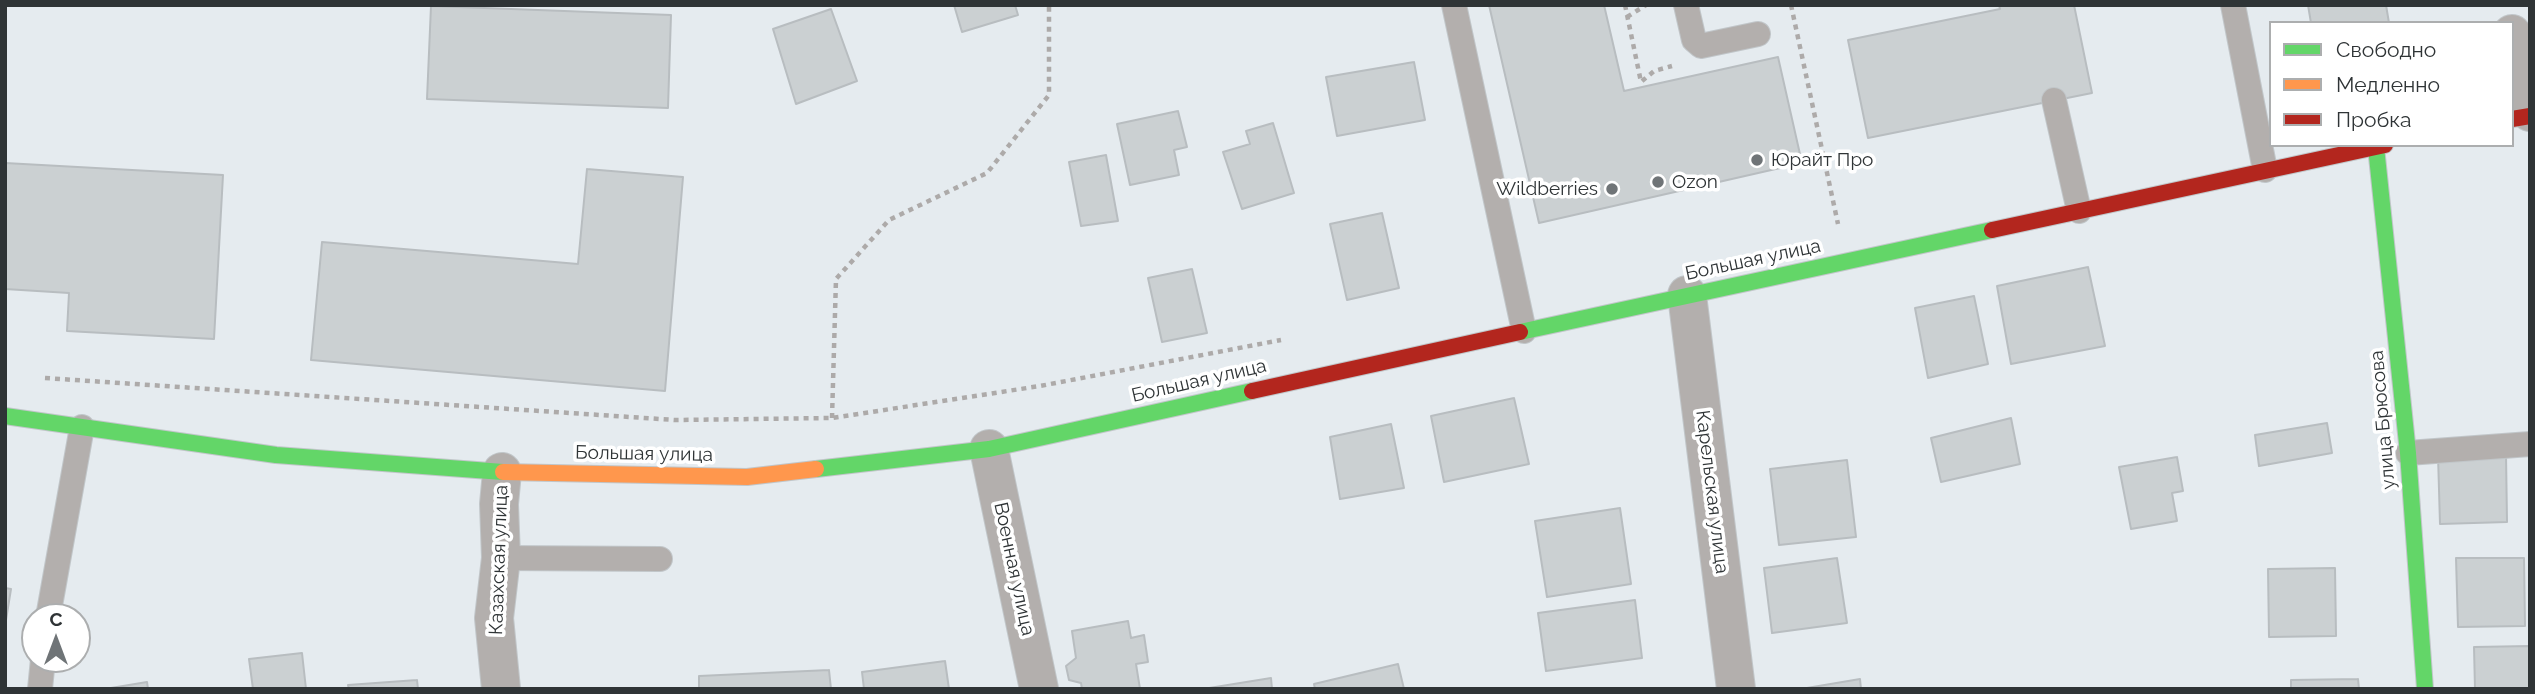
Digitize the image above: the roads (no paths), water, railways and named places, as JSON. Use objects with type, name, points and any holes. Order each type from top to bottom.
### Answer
[{"type":"street","points":[[2514,43],[2530,114]]},
{"type":"street","name":"Большая улица","points":[[5,416],[276,456],[502,472],[747,477],[989,449],[2376,147]]},
{"type":"street","name":"улица Брюсова","points":[[2381,147],[2408,453],[2425,689]]},
{"type":"street","name":"Карельская улица","points":[[1687,295],[1736,689]]},
{"type":"street","name":"Военная улица","points":[[989,449],[1039,689]]},
{"type":"street","name":"Казахская улица","points":[[501,689],[494,618],[501,558],[499,504],[502,472]]},
{"type":"lane","points":[[1454,5],[1524,331]]},
{"type":"lane","points":[[1686,5],[1694,40],[1701,46],[1758,34]]},
{"type":"lane","points":[[2233,5],[2265,170]]},
{"type":"lane","points":[[2054,100],[2080,211]]},
{"type":"lane","points":[[51,603],[82,427]]},
{"type":"lane","points":[[2408,453],[2530,444]]},
{"type":"lane","points":[[501,558],[660,559]]},
{"type":"place","name":"Юрайт Про","points":[[1757,160]]},
{"type":"place","name":"Ozon","points":[[1658,182]]},
{"type":"place","name":"Wildberries","points":[[1612,189]]}]
